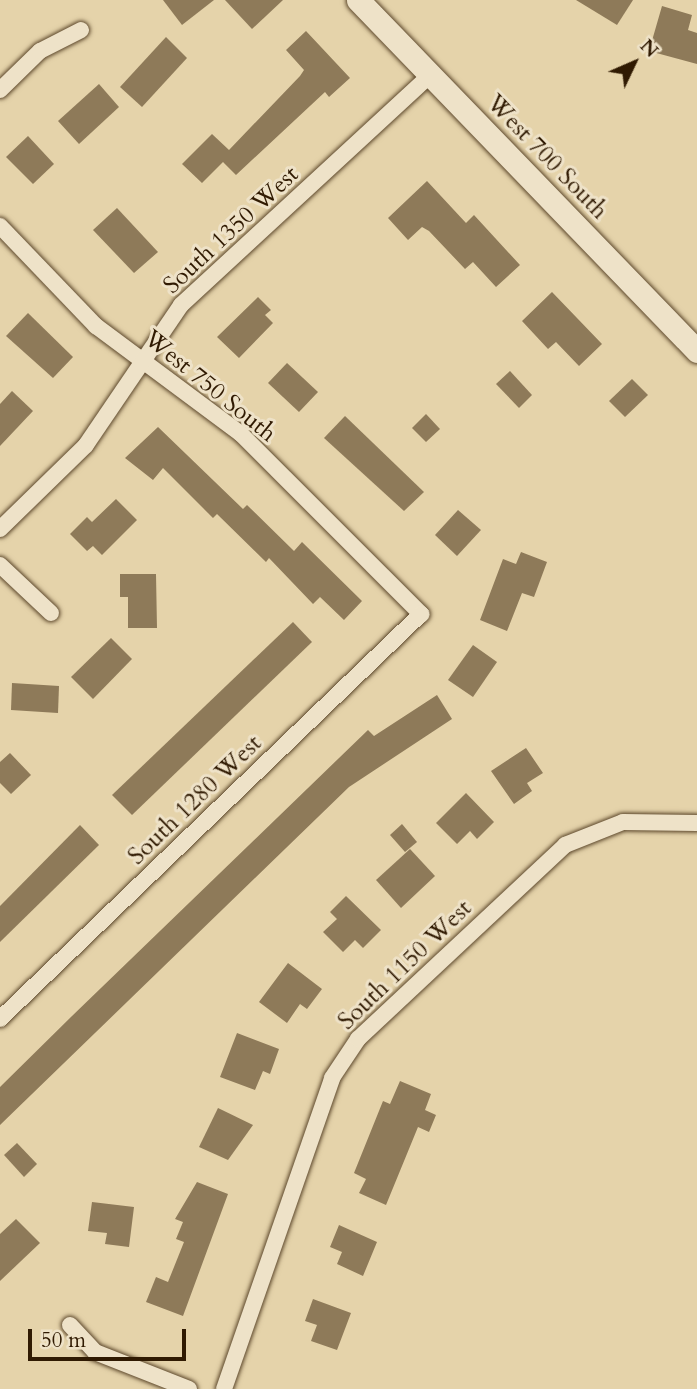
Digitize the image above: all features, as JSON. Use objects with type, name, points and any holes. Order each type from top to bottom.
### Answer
[{"type":"street","name":"West 700 South","points":[[359,0],[697,351]]},
{"type":"street","points":[[0,90],[40,51],[81,30]]},
{"type":"street","name":"South 1350 West","points":[[0,529],[86,445],[181,305],[431,74]]},
{"type":"street","name":"West 750 South","points":[[0,226],[96,326],[240,434],[421,614]]},
{"type":"street","points":[[0,565],[51,613]]},
{"type":"street","name":"South 1280 West","points":[[0,1019],[421,614]]},
{"type":"street","name":"South 1150 West","points":[[224,1389],[332,1078],[358,1039],[565,845],[623,822],[697,823]]},
{"type":"street","points":[[70,1325],[95,1353],[189,1389]]},
{"type":"building","points":[[163,0],[214,0],[182,25]]},
{"type":"building","points":[[225,0],[283,0],[252,29]]},
{"type":"building","points":[[576,0],[633,0],[617,25]]},
{"type":"building","points":[[662,6],[692,15],[688,30],[697,33],[697,64],[649,51]]},
{"type":"building","points":[[306,31],[350,78],[329,97],[325,92],[236,175],[223,162],[202,183],[182,164],[212,134],[229,150],[300,76],[304,70],[286,50]]},
{"type":"building","points":[[166,37],[187,58],[142,107],[120,87]]},
{"type":"building","points":[[99,84],[119,107],[79,144],[58,121]]},
{"type":"building","points":[[28,136],[54,164],[33,184],[6,157]]},
{"type":"building","points":[[427,181],[466,223],[474,215],[520,265],[496,287],[473,262],[465,269],[429,231],[422,227],[408,240],[388,218]]},
{"type":"building","points":[[117,208],[158,252],[134,273],[93,230]]},
{"type":"building","points":[[552,292],[602,344],[579,366],[556,342],[548,349],[522,321]]},
{"type":"building","points":[[258,297],[271,310],[265,315],[273,323],[239,358],[217,337]]},
{"type":"building","points":[[28,313],[73,357],[53,378],[6,336]]},
{"type":"building","points":[[287,363],[318,392],[299,412],[268,383]]},
{"type":"building","points":[[510,371],[532,395],[519,408],[496,384]]},
{"type":"building","points":[[632,379],[648,395],[625,417],[609,401]]},
{"type":"building","points":[[12,391],[33,411],[0,446],[0,404]]},
{"type":"building","points":[[426,414],[440,429],[426,442],[412,428]]},
{"type":"building","points":[[345,416],[424,492],[404,511],[324,438]]},
{"type":"building","points":[[158,427],[243,509],[247,505],[294,551],[302,542],[362,601],[344,620],[320,597],[313,604],[269,558],[266,562],[217,514],[213,518],[163,468],[153,480],[125,458]]},
{"type":"building","points":[[116,499],[137,520],[102,555],[93,546],[87,551],[70,534],[87,517],[92,522]]},
{"type":"building","points":[[458,510],[481,530],[457,556],[435,535]]},
{"type":"building","points":[[521,552],[547,562],[534,597],[522,593],[507,631],[480,620],[503,559],[516,564]]},
{"type":"building","points":[[120,574],[156,574],[157,628],[128,628],[128,597],[120,597]]},
{"type":"building","points":[[293,622],[312,642],[132,815],[112,795]]},
{"type":"building","points":[[111,638],[132,659],[93,699],[71,677]]},
{"type":"building","points":[[473,645],[497,662],[473,697],[448,680]]},
{"type":"building","points":[[12,683],[59,686],[58,713],[11,710]]},
{"type":"building","points":[[437,695],[452,719],[349,787],[0,1125],[0,1087],[72,1016],[368,730],[374,736]]},
{"type":"building","points":[[526,748],[543,773],[527,783],[532,791],[514,804],[491,771]]},
{"type":"building","points":[[10,753],[31,775],[11,794],[0,783],[0,762]]},
{"type":"building","points":[[466,793],[494,822],[477,839],[470,831],[457,844],[436,823]]},
{"type":"building","points":[[402,824],[417,842],[405,852],[390,835]]},
{"type":"building","points":[[80,825],[99,845],[0,942],[0,906]]},
{"type":"building","points":[[410,849],[435,876],[401,908],[376,880]]},
{"type":"building","points":[[346,896],[381,930],[363,948],[355,940],[343,952],[323,932],[337,919],[330,912]]},
{"type":"building","points":[[288,963],[322,989],[307,1009],[300,1004],[287,1023],[259,1002]]},
{"type":"building","points":[[237,1033],[279,1049],[270,1074],[263,1071],[255,1090],[220,1077]]},
{"type":"building","points":[[400,1081],[431,1094],[425,1110],[436,1115],[429,1132],[418,1127],[386,1205],[359,1193],[366,1179],[354,1173],[383,1101],[390,1104]]},
{"type":"building","points":[[218,1108],[253,1125],[228,1160],[199,1147]]},
{"type":"building","points":[[17,1143],[37,1164],[24,1177],[4,1155]]},
{"type":"building","points":[[197,1182],[228,1194],[183,1316],[146,1302],[156,1277],[168,1282],[184,1242],[176,1239],[183,1222],[175,1219]]},
{"type":"building","points":[[92,1202],[134,1207],[129,1247],[105,1244],[107,1233],[88,1231]]},
{"type":"building","points":[[16,1219],[40,1243],[0,1281],[0,1234]]},
{"type":"building","points":[[339,1225],[377,1242],[363,1276],[337,1264],[342,1252],[330,1247]]},
{"type":"building","points":[[313,1299],[351,1313],[337,1350],[311,1341],[317,1325],[305,1321]]}]
